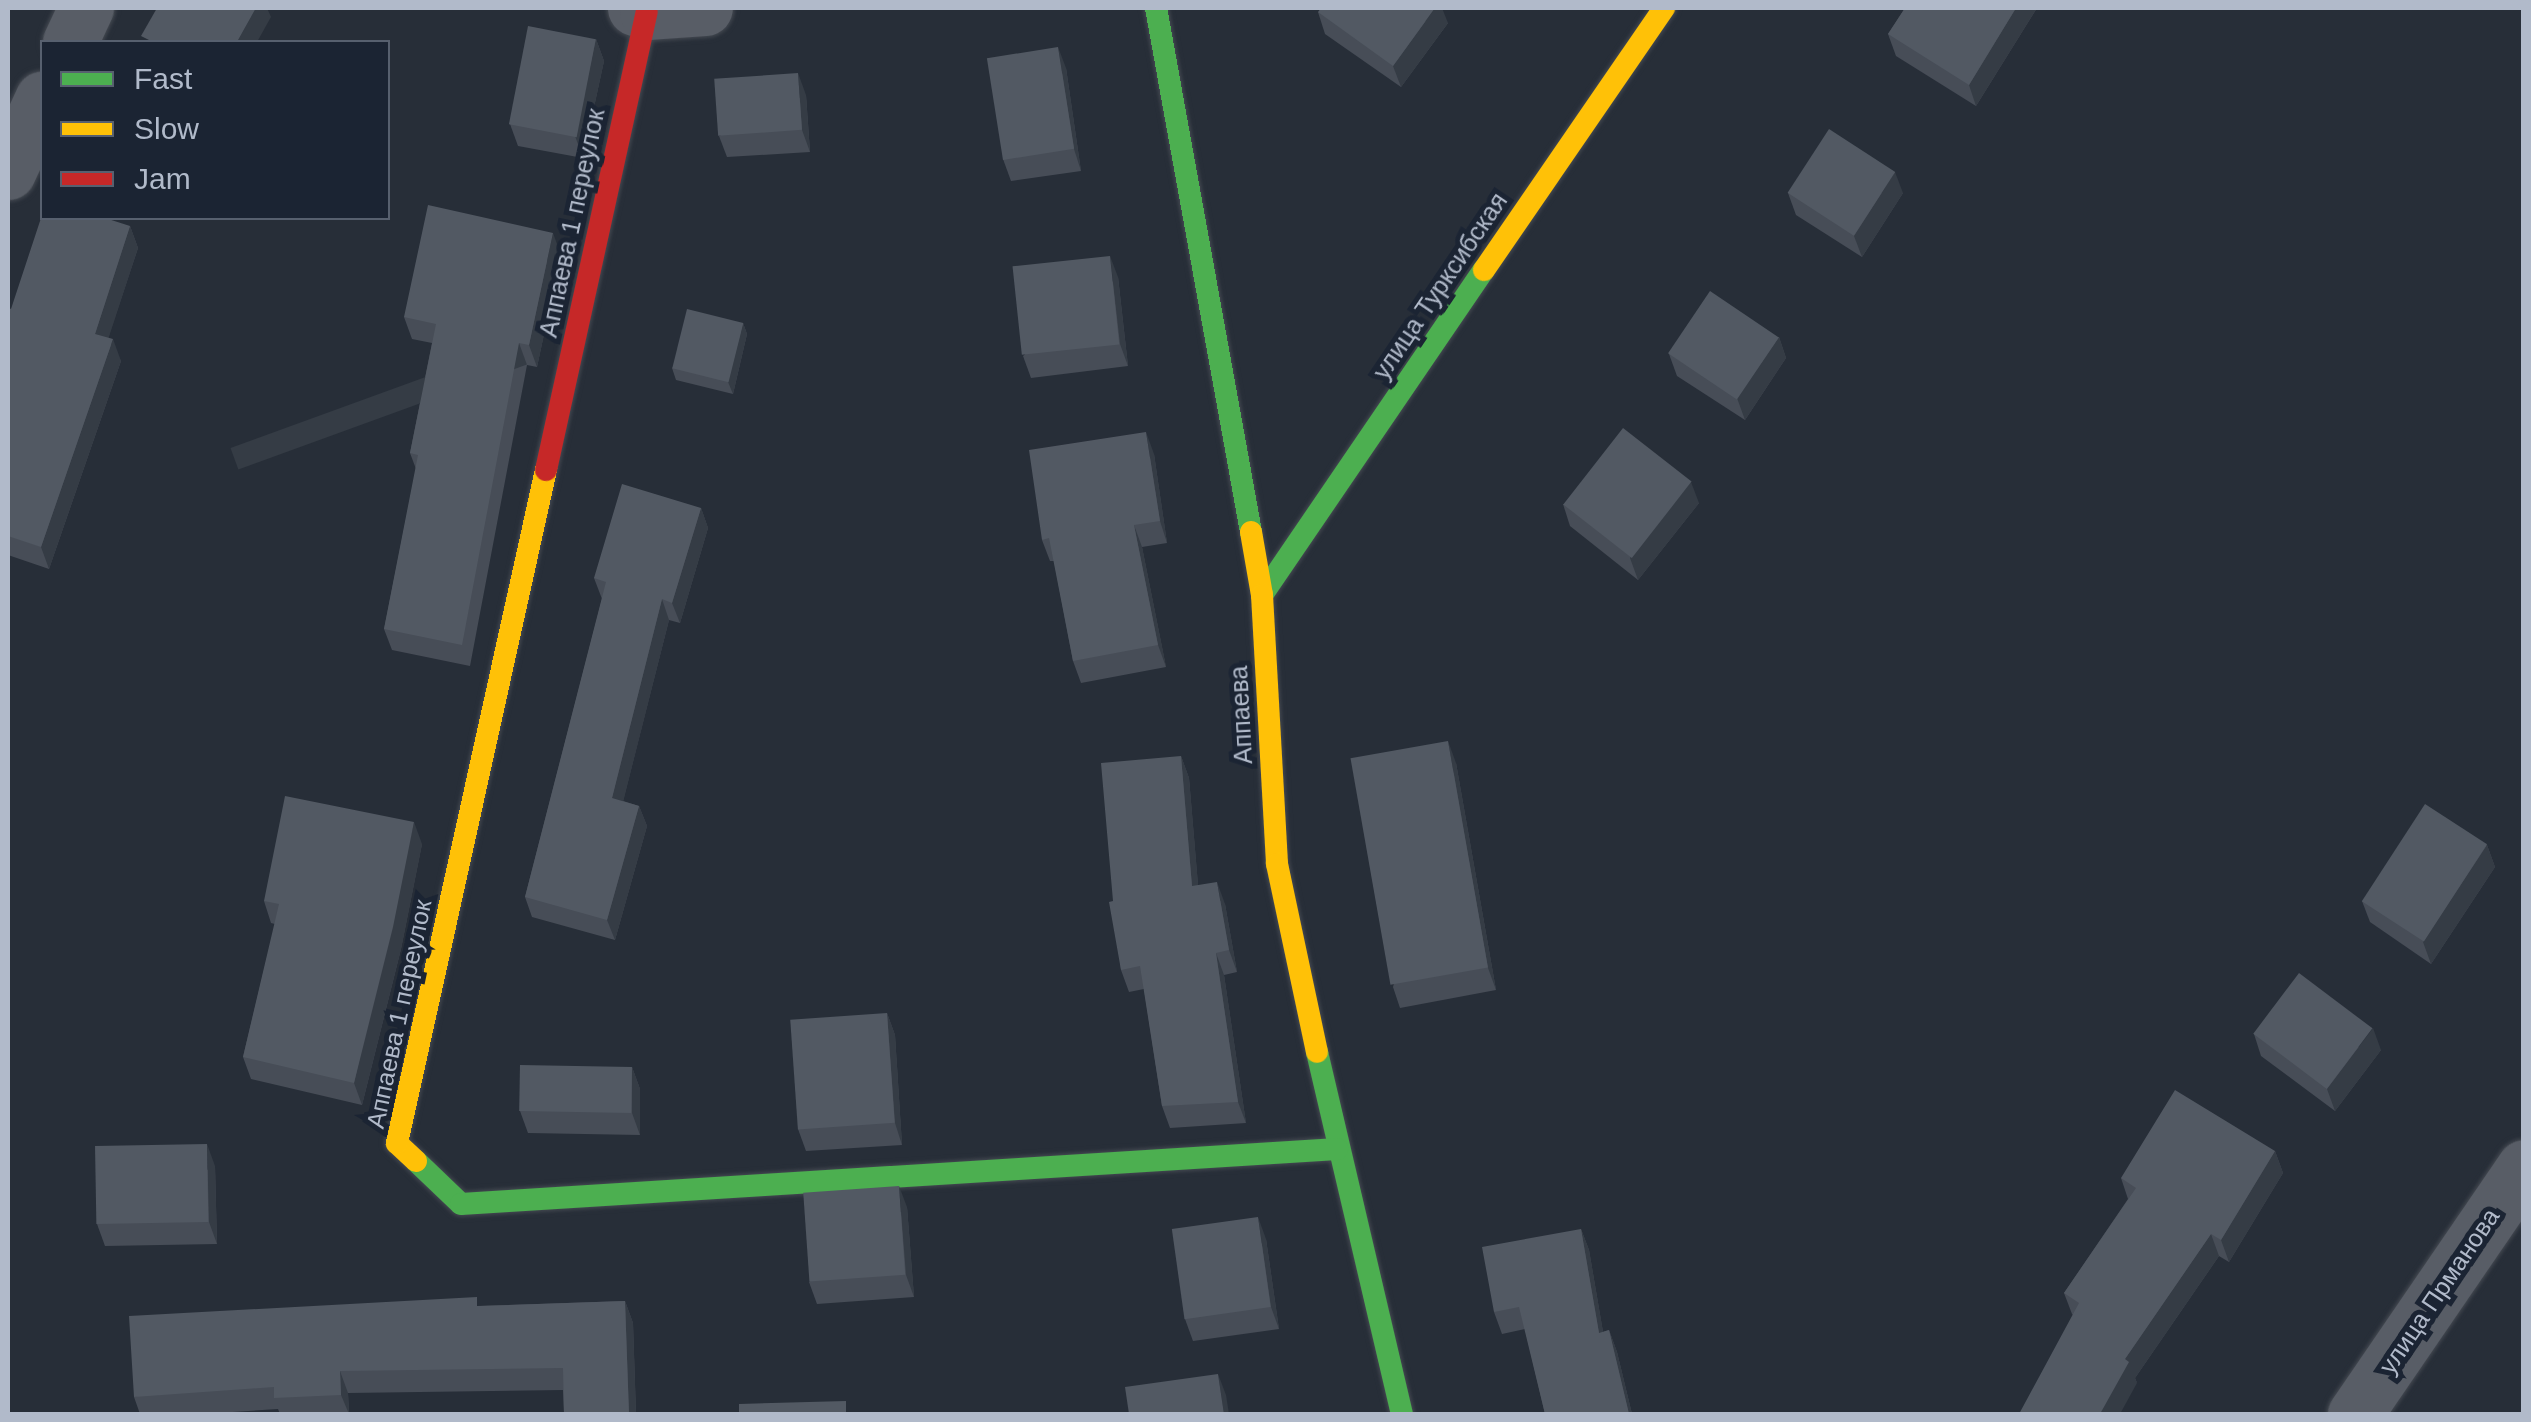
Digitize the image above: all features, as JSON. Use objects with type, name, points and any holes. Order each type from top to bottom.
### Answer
[{"type":"street","points":[[71,40],[86,8]]},
{"type":"street","points":[[641,10],[705,8]]},
{"type":"street","name":"Аппаева","points":[[1156,8],[1262,595],[1276,864],[1338,1149],[1402,1414]]},
{"type":"street","name":"улица Турксибская","points":[[1262,595],[1664,8]]},
{"type":"street","name":"Аппаева 1 переулок","points":[[641,10],[397,1144],[461,1204],[1338,1149]]},
{"type":"street","points":[[8,172],[40,103]]},
{"type":"street","name":"улица Прманова","points":[[2354,1414],[2524,1167]]},
{"type":"building","points":[[157,8],[256,8],[238,40],[149,40],[141,36]]},
{"type":"building","points":[[1321,8],[1435,8],[1393,66],[1318,12]]},
{"type":"building","points":[[1905,8],[2016,8],[1969,85],[1888,34]]},
{"type":"building","points":[[528,26],[596,39],[577,137],[509,124]]},
{"type":"building","points":[[1058,47],[1074,149],[1003,160],[987,58]]},
{"type":"building","points":[[798,73],[802,130],[718,136],[714,79]]},
{"type":"building","points":[[1829,129],[1895,172],[1854,236],[1788,193]]},
{"type":"building","points":[[428,205],[553,233],[529,345],[519,343],[462,645],[384,629],[418,455],[410,453],[436,324],[404,317]]},
{"type":"building","points":[[40,220],[111,220],[130,226],[95,334],[113,339],[41,547],[8,536],[8,308],[11,309]]},
{"type":"building","points":[[1110,256],[1119,345],[1022,355],[1013,266]]},
{"type":"building","points":[[1710,291],[1779,337],[1737,400],[1668,353]]},
{"type":"building","points":[[687,309],[743,323],[729,382],[672,368]]},
{"type":"building","points":[[1623,428],[1692,482],[1632,558],[1563,504]]},
{"type":"building","points":[[1146,432],[1160,521],[1134,525],[1158,645],[1073,661],[1049,538],[1042,540],[1029,450]]},
{"type":"building","points":[[622,484],[701,508],[672,603],[662,599],[612,798],[639,806],[607,920],[525,897],[606,582],[594,578]]},
{"type":"building","points":[[1448,741],[1488,968],[1390,985],[1351,758]]},
{"type":"building","points":[[1181,756],[1192,886],[1217,882],[1229,950],[1216,953],[1238,1102],[1162,1106],[1140,966],[1121,970],[1109,902],[1113,901],[1101,763]]},
{"type":"building","points":[[285,796],[414,822],[393,927],[354,1083],[243,1057],[279,904],[264,901]]},
{"type":"building","points":[[2425,804],[2487,844],[2424,942],[2362,901]]},
{"type":"building","points":[[2299,973],[2372,1028],[2327,1089],[2253,1034]]},
{"type":"building","points":[[887,1013],[895,1123],[798,1129],[790,1020]]},
{"type":"building","points":[[520,1065],[632,1067],[631,1113],[519,1111]]},
{"type":"building","points":[[2175,1090],[2275,1151],[2221,1240],[2211,1234],[2125,1359],[2129,1362],[2100,1414],[2019,1414],[2079,1303],[2064,1293],[2136,1188],[2121,1178]]},
{"type":"building","points":[[207,1144],[208,1222],[96,1224],[95,1146]]},
{"type":"building","points":[[899,1186],[905,1275],[809,1281],[803,1193]]},
{"type":"building","points":[[1258,1217],[1271,1307],[1185,1319],[1172,1229]]},
{"type":"building","points":[[1581,1229],[1599,1333],[1609,1330],[1629,1414],[1545,1414],[1519,1307],[1494,1312],[1482,1247]]},
{"type":"building","points":[[477,1297],[477,1306],[625,1301],[629,1414],[564,1414],[563,1368],[340,1371],[341,1395],[274,1398],[274,1387],[134,1397],[129,1316]]},
{"type":"building","points":[[1218,1374],[1224,1414],[1129,1414],[1125,1387]]},
{"type":"building","points":[[846,1401],[846,1414],[739,1414],[739,1404]]},
{"type":"traffic: fast","points":[[1156,8],[1251,532]]},
{"type":"traffic: fast","points":[[1262,595],[1484,270]]},
{"type":"traffic: fast","points":[[1317,1052],[1402,1414]]},
{"type":"traffic: fast","points":[[416,1161],[461,1204],[1337,1149]]},
{"type":"traffic: slow","points":[[1484,270],[1664,8]]},
{"type":"traffic: slow","points":[[416,1161],[397,1143],[546,470]]},
{"type":"traffic: slow","points":[[1251,532],[1262,595],[1277,864],[1317,1052]]},
{"type":"traffic: jam","points":[[546,470],[647,12]]}]
